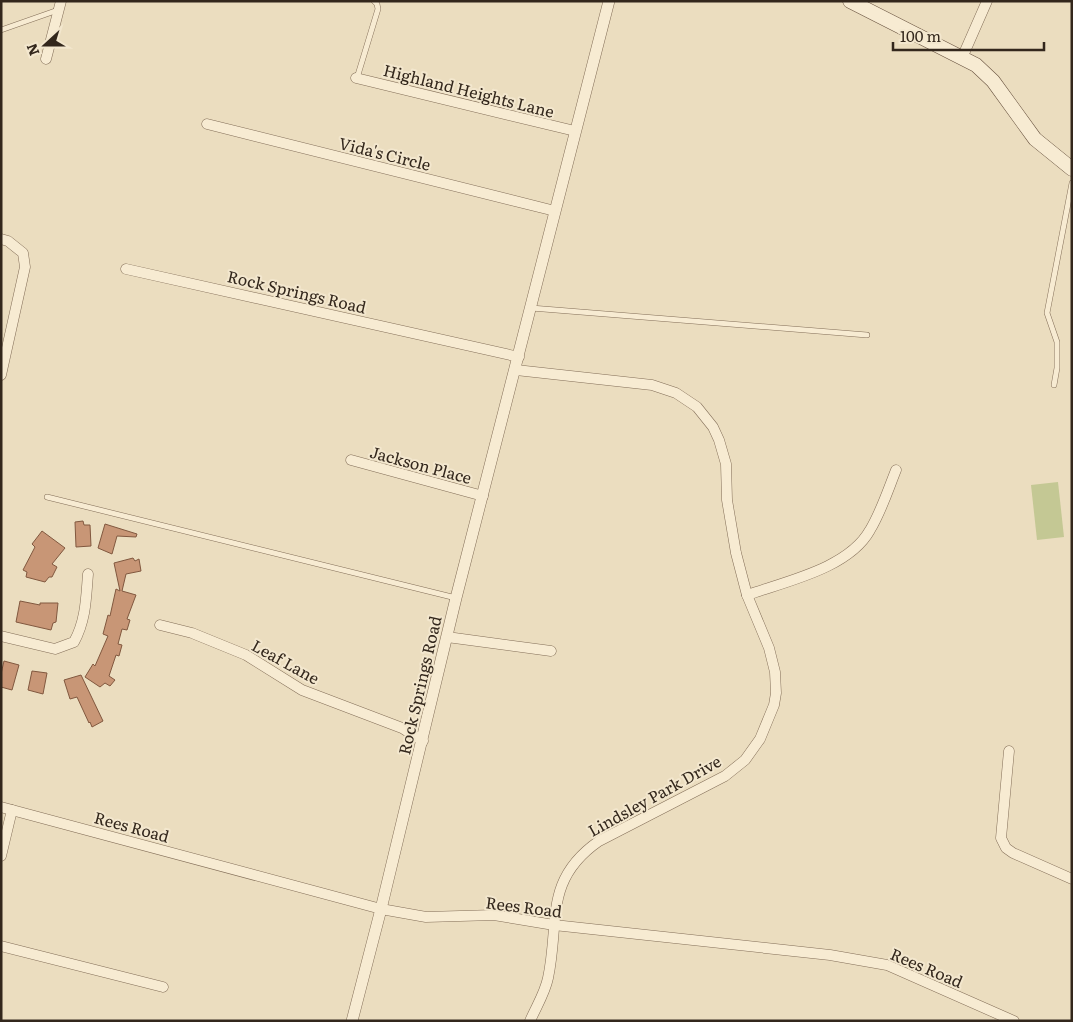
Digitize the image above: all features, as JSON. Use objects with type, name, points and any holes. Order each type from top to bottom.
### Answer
[{"type":"main road","points":[[850,1],[976,65],[993,81],[1035,139],[1072,170]]},
{"type":"street","name":"Rock Springs Road","points":[[352,1021],[423,741],[456,598],[516,370],[609,1]]},
{"type":"street","points":[[962,58],[987,1]]},
{"type":"street","points":[[46,59],[60,6]]},
{"type":"street","name":"Highland Heights Lane","points":[[357,78],[575,131]]},
{"type":"street","name":"Vida's Circle","points":[[207,124],[555,212]]},
{"type":"street","points":[[1,239],[8,240],[23,253],[25,267],[1,375]]},
{"type":"street","name":"Rock Springs Road","points":[[126,269],[518,357]]},
{"type":"street","name":"Lindsley Park Drive","points":[[516,370],[652,385],[676,393],[697,407],[713,428],[724,456],[727,500],[736,553],[747,595],[769,648],[775,672],[776,693],[774,705],[760,739],[745,760],[725,776],[599,842],[584,852],[570,867],[557,896],[548,980],[530,1021]]},
{"type":"street","name":"Jackson Place","points":[[351,460],[483,496]]},
{"type":"street","points":[[747,595],[831,566],[854,551],[870,531],[896,470]]},
{"type":"street","points":[[1,636],[55,649],[74,642],[80,631],[85,614],[88,574]]},
{"type":"street","name":"Leaf Lane","points":[[160,625],[192,633],[246,655],[302,690],[402,728],[423,741]]},
{"type":"street","points":[[447,637],[551,651]]},
{"type":"street","points":[[1009,751],[1001,838],[1006,848],[1013,853],[1072,880]]},
{"type":"street","points":[[1,856],[6,808]]},
{"type":"street","name":"Rees Road","points":[[6,808],[381,909],[426,917],[494,915],[554,925],[830,954],[886,965],[1014,1021]]},
{"type":"street","points":[[1,946],[163,987]]},
{"type":"lane","points":[[357,78],[378,9],[374,1]]},
{"type":"lane","points":[[1,30],[60,6]]},
{"type":"lane","points":[[1054,385],[1057,368],[1057,342],[1047,313],[1072,183]]},
{"type":"lane","points":[[531,308],[867,335]]},
{"type":"lane","points":[[47,496],[456,598]]},
{"type":"green space","points":[[1058,482],[1064,537],[1037,540],[1031,485]]},
{"type":"building","points":[[83,521],[84,525],[90,525],[91,546],[76,547],[75,522]]},
{"type":"building","points":[[105,524],[137,534],[136,537],[117,536],[112,554],[98,548]]},
{"type":"building","points":[[42,531],[65,548],[52,564],[57,567],[52,577],[49,577],[45,582],[26,577],[27,572],[23,570],[35,547],[32,544]]},
{"type":"building","points":[[133,558],[135,561],[139,559],[141,571],[126,574],[122,591],[136,595],[127,619],[130,620],[127,630],[122,629],[118,644],[122,645],[119,656],[116,655],[109,676],[115,680],[110,686],[105,683],[100,687],[85,677],[93,664],[95,666],[108,636],[103,634],[108,615],[110,616],[116,589],[120,591],[114,563]]},
{"type":"building","points":[[20,601],[40,605],[40,603],[58,603],[56,622],[53,623],[51,630],[16,622]]},
{"type":"building","points":[[4,661],[19,665],[12,690],[1,687]]},
{"type":"building","points":[[32,671],[47,673],[43,694],[28,690]]},
{"type":"building","points":[[81,675],[103,721],[92,727],[77,697],[70,699],[64,680]]}]
